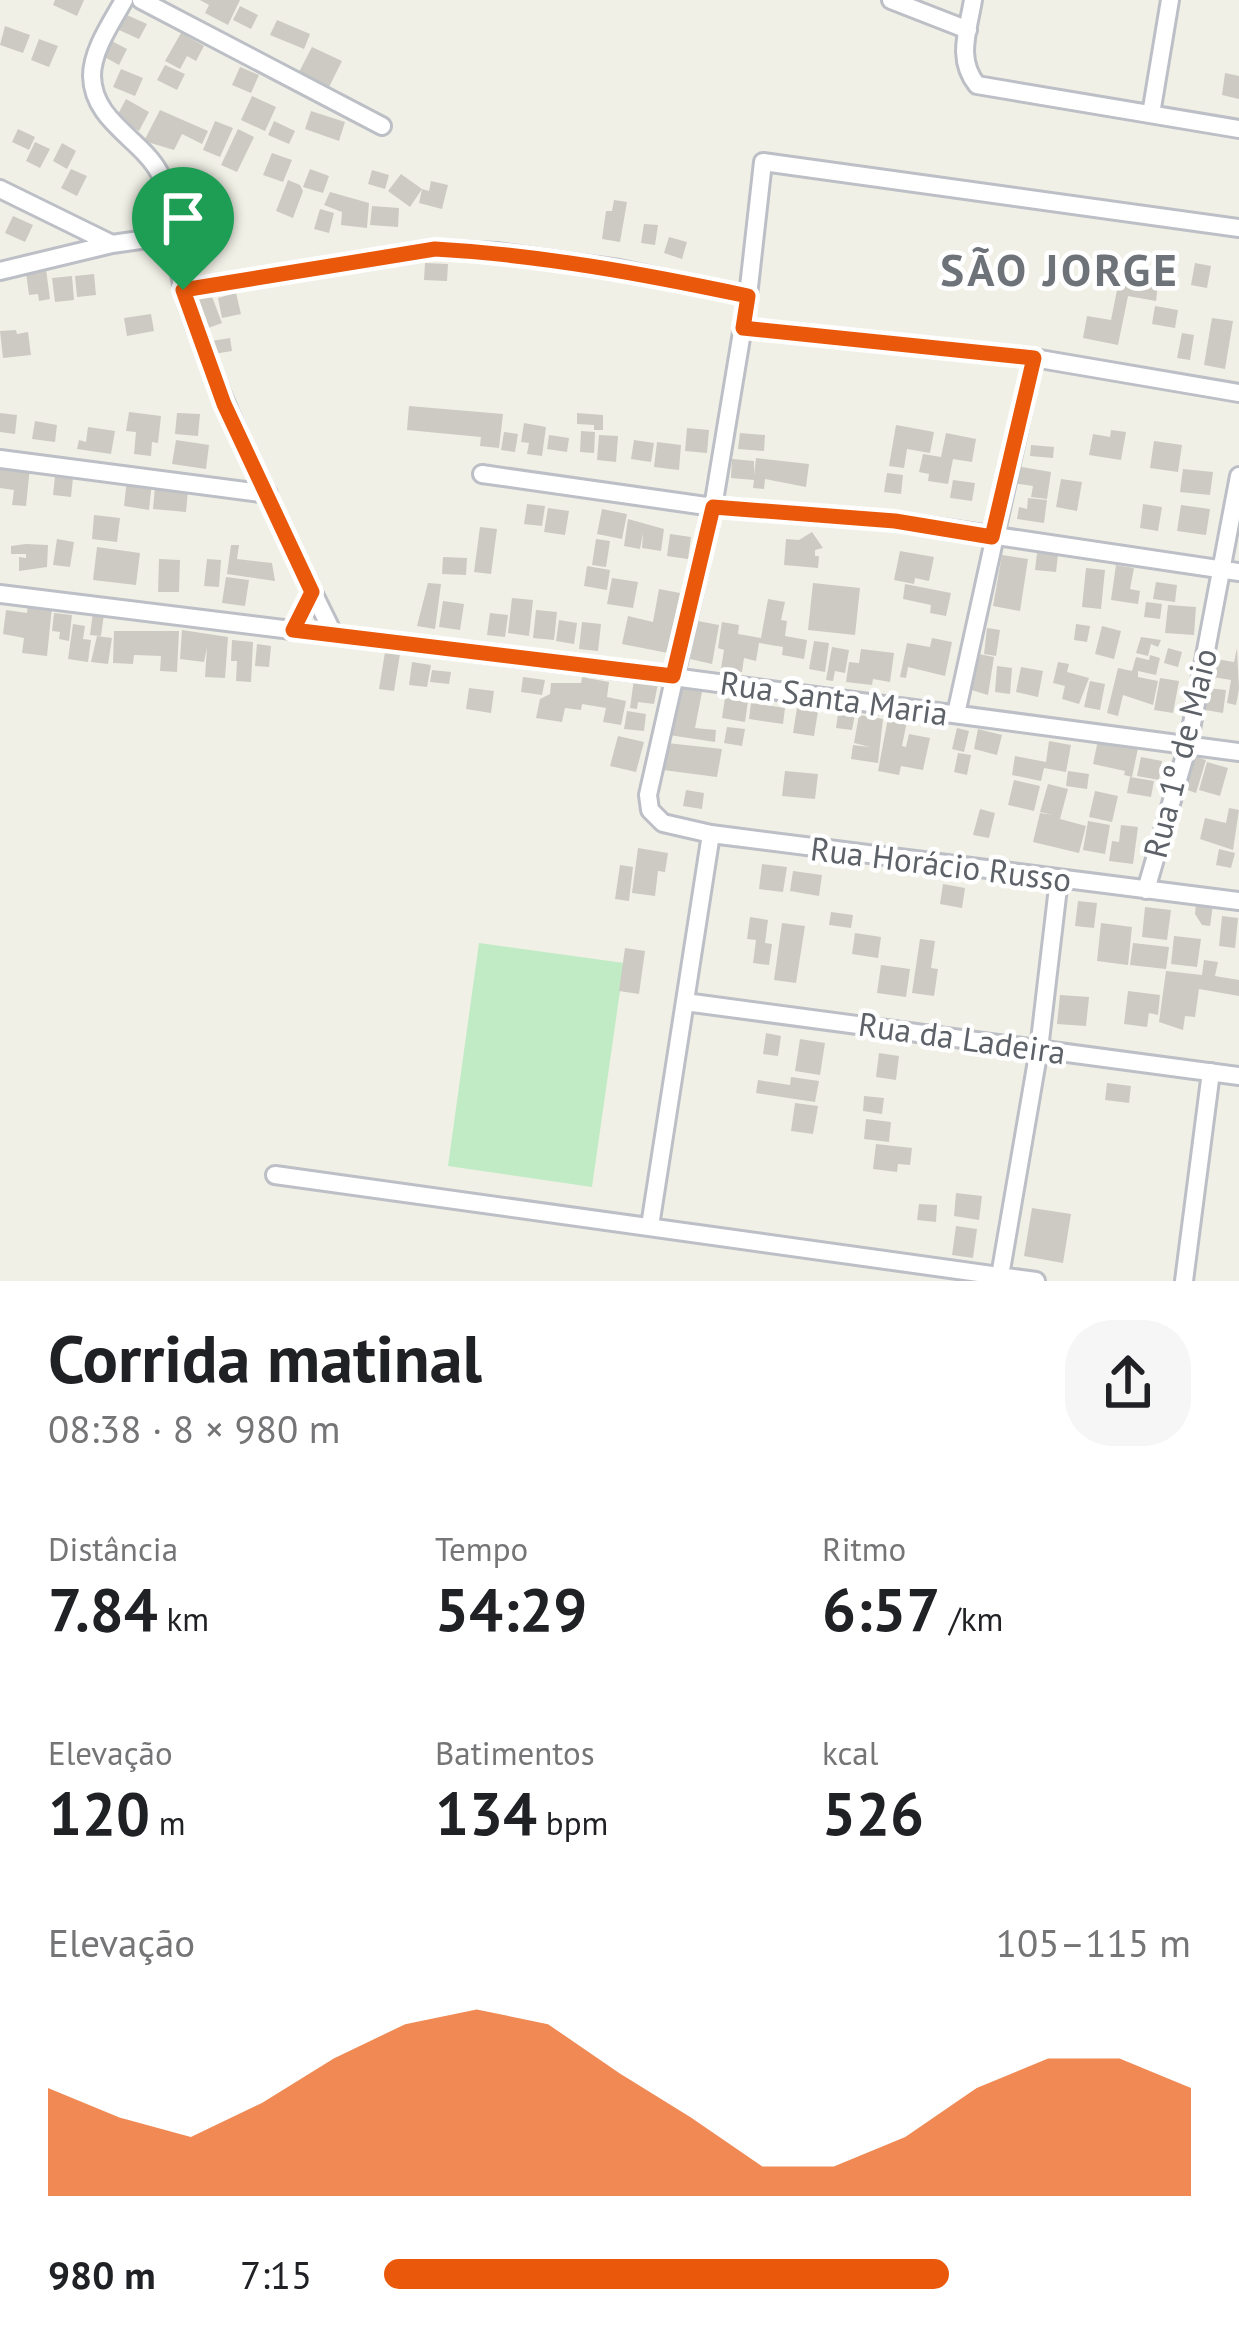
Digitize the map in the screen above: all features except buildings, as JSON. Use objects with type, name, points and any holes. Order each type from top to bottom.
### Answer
[{"type":"street","points":[[124,0],[96,55],[92,78],[98,99],[113,125],[160,172],[183,290],[224,404],[334,635]]},
{"type":"street","points":[[141,0],[382,126]]},
{"type":"street","points":[[891,0],[968,31]]},
{"type":"street","points":[[974,0],[965,70],[977,85],[1239,129]]},
{"type":"street","points":[[1151,114],[1170,0]]},
{"type":"street","points":[[673,676],[713,507],[748,296],[763,162],[1239,227]]},
{"type":"street","points":[[0,189],[112,244]]},
{"type":"street","points":[[0,271],[112,244],[175,235]]},
{"type":"street","points":[[183,290],[435,249],[496,252],[619,269],[748,296]]},
{"type":"street","points":[[743,328],[1034,358],[1239,393]]},
{"type":"street","points":[[956,714],[1034,358]]},
{"type":"street","points":[[0,459],[268,494]]},
{"type":"street","points":[[482,474],[713,507],[895,521],[1230,570]]},
{"type":"street","name":"Rua 1º de Maio","points":[[1146,890],[1188,745],[1230,570],[1239,476]]},
{"type":"street","points":[[293,630],[312,592]]},
{"type":"street","name":"Rua Santa Maria","points":[[0,594],[673,676],[1239,752]]},
{"type":"street","name":"Rua Horácio Russo","points":[[673,676],[648,795],[650,810],[663,823],[711,834],[1239,901]]},
{"type":"street","points":[[650,1226],[711,834]]},
{"type":"street","points":[[1000,1276],[1039,1049],[1059,879]]},
{"type":"street","name":"Rua da Ladeira","points":[[685,1002],[1239,1076]]},
{"type":"street","points":[[1184,1281],[1211,1072]]},
{"type":"street","points":[[275,1175],[1036,1281]]},
{"type":"green space","points":[[479,943],[624,963],[592,1187],[448,1166]]},
{"type":"district","name":"SÃO JORGE","points":[[1060,270]]},
{"type":"route","points":[[435,249],[496,252],[619,269],[748,296],[743,328],[1034,358],[992,537],[895,521],[713,507],[673,676],[293,630],[312,592],[224,404],[183,290],[435,249]]}]
